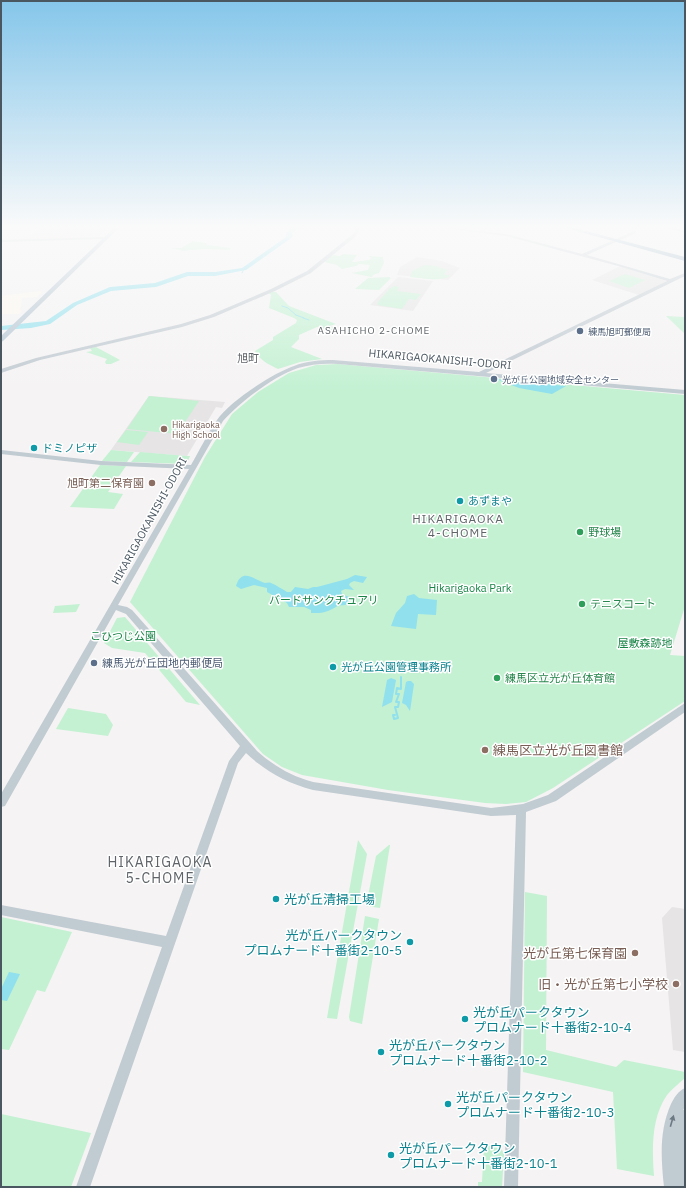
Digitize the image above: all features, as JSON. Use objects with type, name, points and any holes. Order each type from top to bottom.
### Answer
[{"type":"main road","points":[[1,340],[59,280]]},
{"type":"main road","points":[[1,336],[60,280]]},
{"type":"street","points":[[1,371],[38,359],[182,325],[212,316],[292,280]]},
{"type":"street","points":[[479,374],[670,281]]},
{"type":"street","name":"HIKARIGAOKANISHI-ODORI","points":[[1,803],[220,420],[231,408],[284,373],[300,366],[316,363],[338,362],[685,392]]},
{"type":"street","points":[[1,452],[100,463],[193,467]]},
{"type":"street","points":[[114,607],[124,609],[129,612],[246,746],[262,762],[280,775],[291,780],[313,786],[492,812],[521,810],[552,798],[685,707]]},
{"type":"street","points":[[83,1187],[234,761],[246,746]]},
{"type":"street","points":[[511,1187],[521,810]]},
{"type":"street","points":[[1,910],[170,943]]},
{"type":"street","points":[[670,1187],[668,1154],[669,1130],[674,1113],[685,1094]]},
{"type":"street","points":[[680,1187],[678,1138],[685,1116]]},
{"type":"shaded area","points":[[395,280],[433,281],[413,311],[370,305]]},
{"type":"shaded area","points":[[593,280],[667,281],[639,295]]},
{"type":"shaded area","points":[[42,292],[37,297],[22,298],[20,310],[22,311],[19,314],[1,314],[1,296]]},
{"type":"shaded area","name":"Hikarigaoka High School","points":[[149,396],[225,402],[222,408],[216,407],[187,456],[111,450]]},
{"type":"shaded area","name":"旧・光が丘第七小学校","points":[[672,907],[685,909],[685,1052],[673,1050],[662,918]]},
{"type":"green space","points":[[365,280],[389,280],[379,290],[355,289]]},
{"type":"green space","points":[[610,280],[644,280],[629,288],[609,281]]},
{"type":"green space","points":[[395,286],[399,287],[397,291],[421,294],[416,300],[409,299],[402,309],[377,305],[377,303],[390,288]]},
{"type":"green space","points":[[276,292],[289,306],[336,324],[329,326],[336,328],[330,331],[317,327],[299,335],[299,339],[291,347],[322,359],[300,362],[278,369],[259,357],[255,351],[273,340],[273,337],[296,323],[297,320],[269,308],[271,295],[269,293]]},
{"type":"green space","points":[[666,316],[685,317],[685,333],[684,333]]},
{"type":"green space","points":[[96,347],[120,360],[111,364],[106,364],[105,362],[107,359],[86,352],[92,351],[90,348]]},
{"type":"green space","name":"Hikarigaoka Park","points":[[338,364],[685,395],[685,606],[670,655],[685,656],[685,701],[553,788],[526,802],[506,804],[485,803],[388,790],[302,775],[282,767],[263,754],[130,602],[205,457],[232,414],[258,392],[289,373],[316,365]]},
{"type":"green space","points":[[149,396],[199,401],[177,434],[127,429]]},
{"type":"green space","points":[[126,430],[148,432],[139,445],[117,442]]},
{"type":"green space","points":[[111,450],[134,452],[127,462],[102,461]]},
{"type":"green space","points":[[140,452],[190,456],[187,463],[184,464],[131,462]]},
{"type":"green space","points":[[100,465],[126,466],[108,492],[123,494],[114,509],[70,507]]},
{"type":"green space","points":[[80,604],[76,612],[53,613],[55,606]]},
{"type":"green space","name":"こひつじ公園","points":[[125,617],[200,705],[186,702],[145,653],[112,648],[104,643],[117,618]]},
{"type":"green space","points":[[68,708],[106,714],[113,725],[108,736],[56,729]]},
{"type":"green space","points":[[358,840],[367,854],[337,1019],[327,1018]]},
{"type":"green space","points":[[389,845],[380,908],[366,906],[376,856]]},
{"type":"green space","points":[[525,892],[547,896],[546,1050],[616,1067],[624,1060],[685,1072],[685,1078],[667,1095],[655,1124],[653,1145],[654,1176],[617,1169],[613,1092],[523,1072]]},
{"type":"green space","points":[[365,916],[379,919],[362,1024],[350,1021],[349,1017]]},
{"type":"green space","points":[[1,917],[72,932],[45,992],[37,990],[9,1050],[1,1049]]},
{"type":"green space","points":[[1,1114],[91,1133],[71,1187],[1,1187]]},
{"type":"green space","points":[[484,1145],[501,1148],[504,1154],[502,1187],[478,1187],[478,1182],[482,1182]]},
{"type":"water","points":[[496,379],[566,386],[552,394],[519,388]]},
{"type":"water","points":[[355,575],[367,577],[363,583],[354,581],[350,583],[349,585],[354,590],[345,589],[341,591],[342,594],[349,597],[348,603],[321,613],[311,613],[311,610],[304,607],[289,607],[287,603],[267,592],[267,588],[254,585],[241,589],[236,586],[242,577],[249,576],[265,583],[270,583],[287,592],[291,592],[295,587],[308,589],[347,579]]},
{"type":"water","points":[[414,594],[419,598],[437,600],[436,615],[418,614],[416,629],[391,626],[396,613],[405,603],[407,596]]},
{"type":"water","points":[[391,678],[396,680],[392,702],[382,707],[387,680]]},
{"type":"water","points":[[411,681],[414,684],[410,711],[406,705],[402,703],[406,682]]},
{"type":"water","points":[[9,972],[20,974],[7,1001],[1,1000],[1,989]]},
{"type":"waterway","points":[[1,328],[48,323],[75,304],[110,289],[156,285],[169,280]]},
{"type":"waterway","points":[[282,306],[304,318]]},
{"type":"waterway","points":[[303,318],[309,320]]},
{"type":"waterway","points":[[395,715],[393,715],[394,719],[398,718],[395,707],[398,707],[399,702],[396,702],[399,694],[396,694],[397,688],[401,689],[401,677]]},
{"type":"place","name":"練馬旭町郵便局","points":[[580,331]]},
{"type":"place","name":"光が丘公園地域安全センター","points":[[494,379]]},
{"type":"place","name":"Hikarigaoka High School","points":[[164,429]]},
{"type":"place","name":"ドミノピザ","points":[[34,448]]},
{"type":"place","name":"旭町第二保育園","points":[[152,483]]},
{"type":"place","name":"あずまや","points":[[460,501]]},
{"type":"place","name":"野球場","points":[[580,532]]},
{"type":"place","name":"テニスコート","points":[[582,604]]},
{"type":"place","name":"練馬光が丘団地内郵便局","points":[[94,663]]},
{"type":"place","name":"光が丘公園管理事務所","points":[[333,667]]},
{"type":"place","name":"練馬区立光が丘体育館","points":[[497,678]]},
{"type":"place","name":"練馬区立光が丘図書館","points":[[485,750]]},
{"type":"place","name":"光が丘清掃工場","points":[[276,899]]},
{"type":"place","name":"光が丘パークタウン プロムナード十番街2-10-5","points":[[410,942]]},
{"type":"place","name":"光が丘第七保育園","points":[[635,953]]},
{"type":"place","name":"旧・光が丘第七小学校","points":[[676,984]]},
{"type":"place","name":"光が丘パークタウン プロムナード十番街2-10-4","points":[[465,1019]]},
{"type":"place","name":"光が丘パークタウン プロムナード十番街2-10-2","points":[[381,1052]]},
{"type":"place","name":"光が丘パークタウン プロムナード十番街2-10-3","points":[[448,1104]]},
{"type":"place","name":"光が丘パークタウン プロムナード十番街2-10-1","points":[[391,1155]]},
{"type":"district","name":"ASAHICHO 2-CHOME","points":[[374,330]]},
{"type":"district","name":"旭町","points":[[248,358]]},
{"type":"district","name":"HIKARIGAOKA 4-CHOME","points":[[458,525]]},
{"type":"district","name":"HIKARIGAOKA 5-CHOME","points":[[160,870]]},
{"type":"park label","name":"バードサンクチュアリ","points":[[324,600]]},
{"type":"park label","name":"屋敷森跡地","points":[[645,643]]}]
